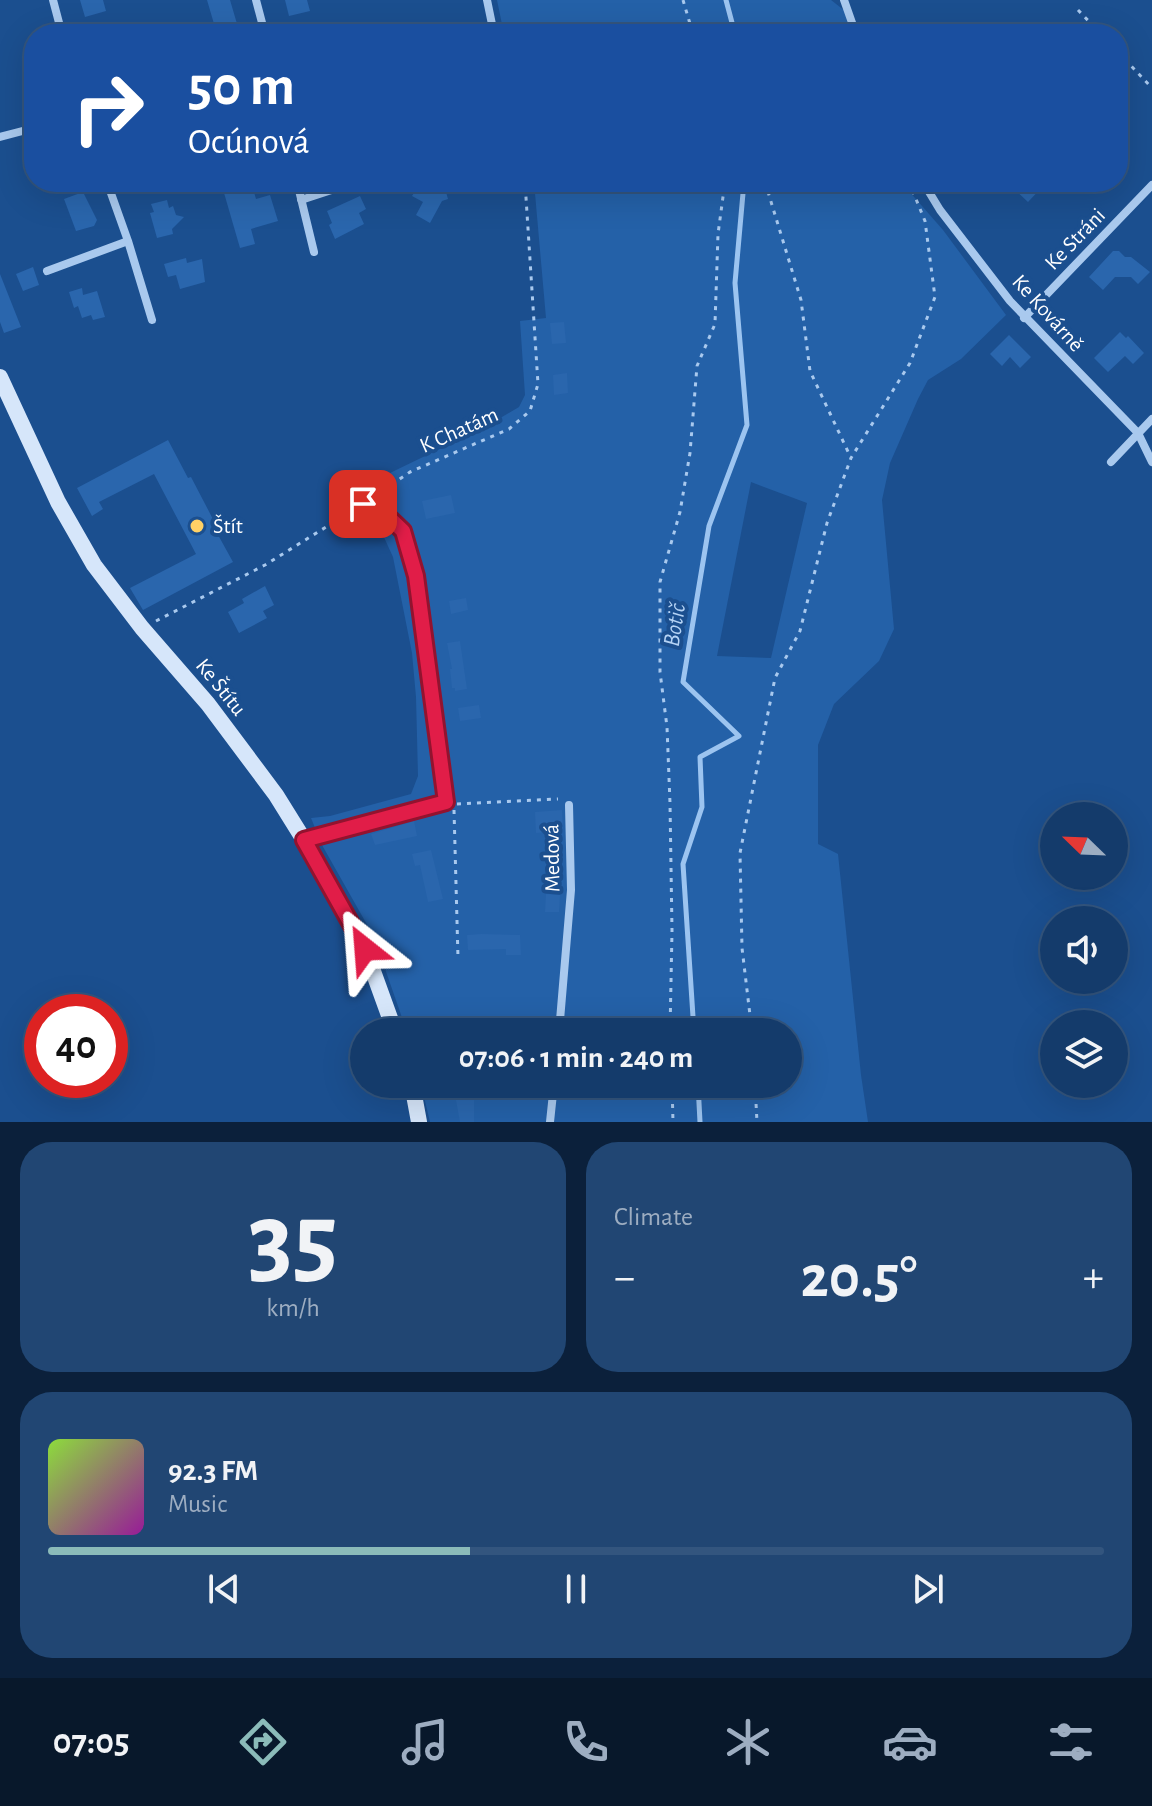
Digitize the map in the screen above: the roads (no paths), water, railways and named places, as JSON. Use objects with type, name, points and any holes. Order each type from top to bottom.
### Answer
[{"type":"street","points":[[53,0],[59,24]]},
{"type":"street","points":[[256,0],[262,24]]},
{"type":"street","points":[[487,0],[492,24]]},
{"type":"street","points":[[847,1],[853,24]]},
{"type":"street","points":[[0,137],[24,131]]},
{"type":"street","name":"Ke Stráni","points":[[1024,318],[1152,185]]},
{"type":"street","points":[[111,192],[152,320]]},
{"type":"street","points":[[299,192],[314,252]]},
{"type":"street","points":[[301,200],[325,192]]},
{"type":"street","name":"Ke Kovárně","points":[[929,192],[1024,318],[1138,433],[1152,462]]},
{"type":"street","points":[[47,271],[128,241]]},
{"type":"street","name":"Ke Štítu","points":[[0,377],[58,502],[94,565],[142,628],[208,704],[276,795],[304,840],[365,949],[390,1018]]},
{"type":"street","points":[[1111,462],[1152,419]]},
{"type":"street","points":[[304,840],[446,802],[416,576],[403,531],[381,510],[363,504]]},
{"type":"street","name":"Medová","points":[[560,1018],[571,890],[569,805]]},
{"type":"street","points":[[415,1098],[419,1122]]},
{"type":"street","points":[[550,1122],[553,1098]]},
{"type":"waterway","name":"Botič","points":[[726,0],[732,24]]},
{"type":"waterway","name":"Botič","points":[[693,1018],[683,864],[702,807],[700,757],[739,736],[683,682],[709,526],[747,425],[735,283],[743,192]]},
{"type":"waterway","name":"Botič","points":[[699,1098],[700,1122]]},
{"type":"place","name":"Štít","points":[[197,526]]}]
